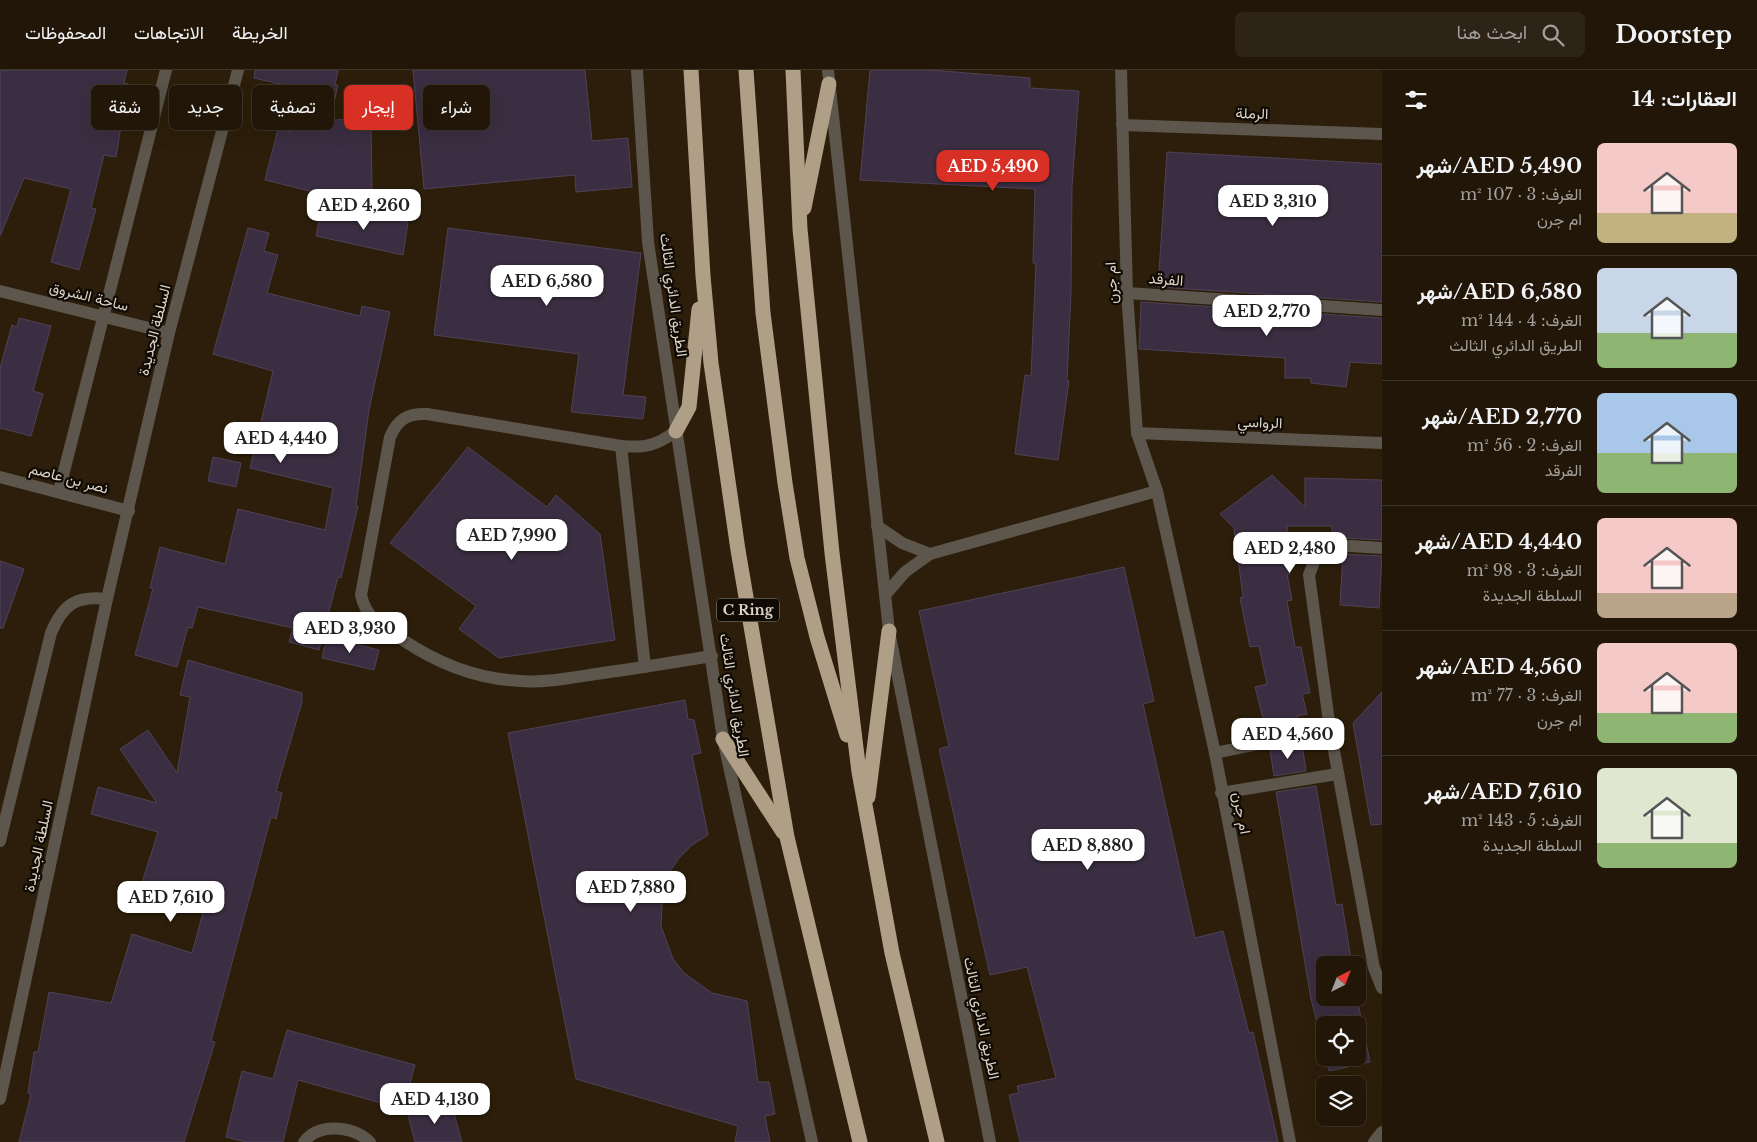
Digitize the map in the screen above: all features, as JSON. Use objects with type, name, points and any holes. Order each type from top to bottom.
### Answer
[{"type":"highway","name":"الطريق الدائري الثالث","points":[[691,70],[703,276],[711,363],[738,550],[787,837],[860,1142]]},
{"type":"highway","points":[[746,70],[763,313],[785,483],[798,558],[815,628],[859,772]]},
{"type":"highway","points":[[793,70],[800,229],[832,553],[859,772],[892,953],[937,1142]]},
{"type":"highway","points":[[800,229],[821,133],[828,77]]},
{"type":"highway","points":[[676,431],[689,407],[703,276]]},
{"type":"highway","points":[[866,813],[889,631]]},
{"type":"highway","points":[[723,739],[787,837]]},
{"type":"highway","points":[[852,1112],[865,1142]]},
{"type":"street","points":[[59,491],[166,70]]},
{"type":"street","name":"السلطة الجديدة","points":[[0,1100],[107,600],[169,333],[238,70]]},
{"type":"street","name":"الطريق الدائري الثالث","points":[[637,70],[648,242],[712,656],[723,739],[812,1142]]},
{"type":"street","name":"ام جرن","points":[[1121,70],[1127,293],[1137,433],[1157,491],[1215,753],[1221,793],[1290,1142]]},
{"type":"street","name":"الطريق الدائري الثالث","points":[[828,77],[889,631],[990,1142]]},
{"type":"street","name":"الرملة","points":[[1122,125],[1382,134]]},
{"type":"street","name":"ساحة الشروق","points":[[0,291],[169,333]]},
{"type":"street","name":"الفرقد","points":[[1127,293],[1382,310]]},
{"type":"street","points":[[676,431],[664,440],[642,448],[427,414],[415,413],[404,417],[395,426],[390,437],[361,595],[368,615],[410,645],[435,659],[462,670],[491,677],[520,682],[549,682],[712,656]]},
{"type":"street","name":"الرواسي","points":[[1137,433],[1382,443]]},
{"type":"street","points":[[621,446],[645,666]]},
{"type":"street","name":"نصر بن عاصم","points":[[0,477],[129,511]]},
{"type":"street","points":[[885,595],[905,572],[930,554],[1157,491]]},
{"type":"street","points":[[877,526],[902,543],[930,554]]},
{"type":"street","points":[[1382,548],[1334,545],[1317,554],[1309,575],[1337,774],[1382,988]]},
{"type":"street","points":[[0,841],[51,632],[56,620],[65,610],[82,599],[88,597],[107,600]]},
{"type":"street","points":[[1215,753],[1330,729]]},
{"type":"street","points":[[1221,793],[1337,774]]},
{"type":"street","points":[[304,1142],[317,1131],[330,1128],[353,1132],[370,1142]]},
{"type":"street","points":[[1374,1142],[1382,1132]]},
{"type":"building","points":[[0,70],[127,70],[124,83],[128,85],[91,85],[91,130],[120,130],[116,157],[104,155],[91,208],[96,209],[79,270],[51,262],[71,189],[24,178],[0,236]]},
{"type":"building","points":[[255,70],[338,70],[335,85],[338,85],[334,102],[334,85],[284,85],[254,78]]},
{"type":"building","points":[[413,70],[585,70],[592,141],[628,138],[632,187],[576,192],[575,175],[424,189]]},
{"type":"building","points":[[870,70],[930,70],[1030,78],[1030,88],[1079,91],[1072,186],[1071,293],[1067,381],[1069,381],[1058,460],[1015,454],[1025,375],[1031,376],[1036,263],[1033,263],[1035,189],[860,180]]},
{"type":"building","points":[[334,120],[344,120],[344,130],[371,130],[372,193],[334,197],[265,180],[278,130],[291,132],[291,130],[334,130]]},
{"type":"building","points":[[1167,152],[1382,164],[1382,302],[1158,287]]},
{"type":"building","points":[[321,211],[408,222],[403,255],[316,236]]},
{"type":"building","points":[[248,228],[269,233],[264,251],[278,255],[267,293],[360,316],[362,306],[390,312],[369,410],[356,506],[358,506],[341,578],[338,577],[319,650],[289,642],[293,628],[198,607],[192,628],[188,627],[177,667],[135,655],[153,588],[150,588],[160,547],[225,564],[238,509],[325,530],[333,488],[250,468],[273,371],[213,354]]},
{"type":"building","points":[[448,228],[641,253],[623,395],[646,397],[643,419],[571,412],[579,354],[434,335]]},
{"type":"building","points":[[1141,302],[1382,318],[1382,364],[1350,362],[1346,387],[1311,383],[1311,378],[1285,378],[1285,358],[1139,349]]},
{"type":"building","points":[[19,318],[51,326],[33,391],[43,394],[31,436],[0,428],[0,368],[12,325],[17,327]]},
{"type":"building","points":[[468,447],[547,507],[556,495],[600,534],[615,640],[499,658],[459,629],[476,606],[390,543]]},
{"type":"building","points":[[213,457],[241,463],[236,487],[208,481]]},
{"type":"building","points":[[1272,475],[1305,507],[1305,478],[1382,480],[1382,540],[1344,538],[1344,533],[1332,533],[1332,526],[1287,526],[1290,574],[1287,574],[1292,600],[1287,601],[1295,647],[1301,647],[1310,693],[1302,694],[1307,714],[1297,716],[1299,727],[1267,734],[1255,687],[1267,684],[1259,646],[1250,647],[1240,598],[1243,597],[1234,528],[1220,514]]},
{"type":"building","points":[[1343,554],[1382,556],[1379,608],[1340,605]]},
{"type":"building","points":[[0,561],[24,569],[3,628],[0,628]]},
{"type":"building","points":[[1124,567],[1154,701],[1143,704],[1195,938],[1223,931],[1249,1033],[1253,1032],[1278,1142],[1020,1142],[1009,1095],[1019,1093],[1017,1086],[1056,1078],[1027,967],[990,975],[939,749],[949,746],[919,611]]},
{"type":"building","points":[[327,637],[379,650],[374,670],[322,658]]},
{"type":"building","points":[[188,660],[302,693],[302,702],[276,791],[282,793],[276,819],[271,817],[211,1041],[215,1042],[184,1142],[19,1142],[31,1094],[28,1093],[34,1052],[38,1052],[49,992],[111,1003],[132,934],[192,953],[204,909],[140,889],[158,832],[91,814],[98,787],[157,803],[120,749],[148,730],[177,773],[190,697],[180,695]]},
{"type":"building","points":[[1382,692],[1382,824],[1371,825],[1353,723]]},
{"type":"building","points":[[685,700],[688,719],[694,720],[701,753],[692,755],[708,835],[692,845],[679,858],[669,873],[663,890],[661,926],[673,959],[684,973],[712,993],[747,1001],[758,1082],[769,1082],[775,1114],[765,1116],[770,1142],[735,1142],[738,1126],[576,1079],[508,733]]},
{"type":"building","points":[[1302,743],[1306,771],[1274,776],[1270,750]]},
{"type":"building","points":[[1316,786],[1336,905],[1342,904],[1351,956],[1316,956],[1316,1006],[1359,1006],[1361,1016],[1316,1016],[1316,1019],[1311,999],[1276,792]]},
{"type":"building","points":[[287,1030],[415,1065],[403,1109],[298,1080],[283,1142],[246,1142],[226,1137],[242,1071],[273,1079]]},
{"type":"building","points":[[1366,1042],[1370,1062],[1366,1063]]},
{"type":"building","points":[[1328,1066],[1352,1066],[1329,1071]]},
{"type":"building","points":[[451,1103],[462,1142],[415,1142],[408,1115]]}]
